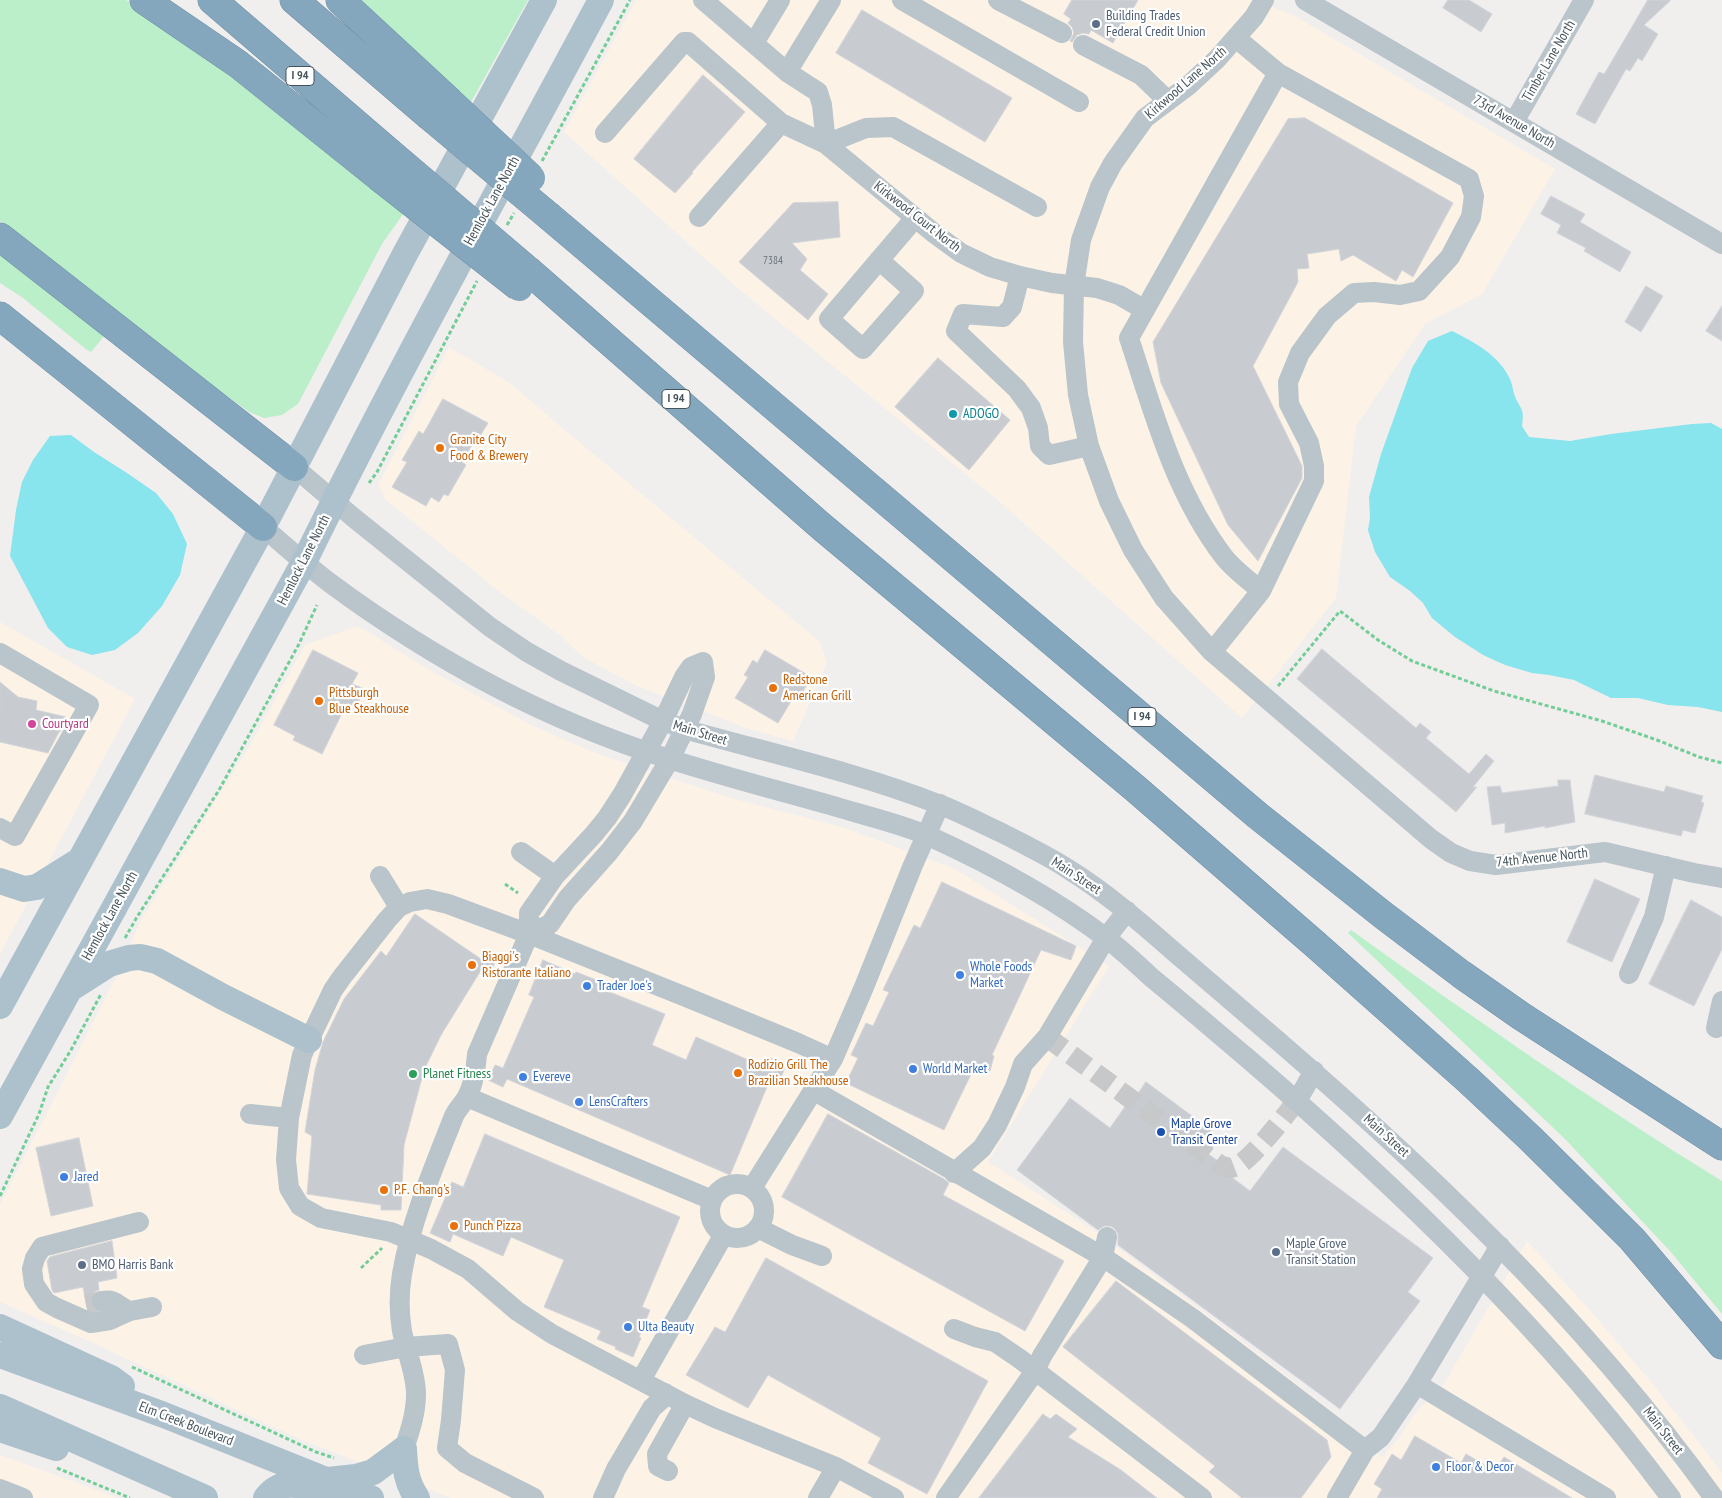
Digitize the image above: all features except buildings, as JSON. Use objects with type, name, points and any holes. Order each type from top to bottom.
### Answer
[{"type":"highway","points":[[144,0],[384,164]]},
{"type":"highway","name":"I 94","points":[[212,0],[384,164],[1136,789],[1468,1080],[1625,1232],[1722,1345]]},
{"type":"highway","name":"I 94","points":[[294,0],[438,108],[555,211],[590,251],[1242,802],[1383,915],[1461,974],[1521,1016],[1722,1146]]},
{"type":"highway","points":[[340,0],[438,108]]},
{"type":"highway","points":[[0,237],[294,467]]},
{"type":"highway","points":[[0,316],[262,527]]},
{"type":"main road","points":[[2,1001],[262,527],[396,271],[544,0]]},
{"type":"main road","name":"Hemlock Lane North","points":[[0,1116],[304,562],[426,323],[601,0]]},
{"type":"main road","points":[[0,881],[13,887],[24,889],[37,887],[80,860]]},
{"type":"main road","points":[[70,989],[109,964],[140,957],[156,961],[222,997],[309,1040]]},
{"type":"main road","points":[[0,1326],[111,1378],[164,1415]]},
{"type":"main road","name":"Elm Creek Boulevard","points":[[0,1355],[334,1480],[370,1498]]},
{"type":"main road","points":[[0,1407],[205,1498]]},
{"type":"main road","points":[[0,1429],[68,1452],[124,1462]]},
{"type":"main road","points":[[266,1498],[270,1493],[286,1485],[302,1486],[356,1477],[373,1472],[404,1449]]},
{"type":"main road","points":[[404,1449],[406,1476],[417,1498]]},
{"type":"street","points":[[703,0],[787,72],[818,92],[822,105],[826,144],[866,128],[893,127],[1037,207]]},
{"type":"street","points":[[754,43],[780,0]]},
{"type":"street","points":[[787,72],[831,0]]},
{"type":"street","points":[[902,0],[1079,102]]},
{"type":"street","points":[[998,0],[1062,33]]},
{"type":"street","name":"Kirkwood Lane North","points":[[1264,0],[1254,17],[1236,38],[1189,84],[1145,118],[1113,163],[1100,187],[1082,240],[1074,286],[1073,342],[1078,395],[1089,446],[1109,501],[1133,550],[1164,598],[1212,652],[1272,693]]},
{"type":"street","name":"73rd Avenue North","points":[[1305,0],[1722,244]]},
{"type":"street","name":"Timber Lane North","points":[[1514,122],[1584,0]]},
{"type":"street","points":[[1212,652],[1261,591],[1314,481],[1314,466],[1310,443],[1289,404],[1288,382],[1300,353],[1327,316],[1354,293],[1374,292],[1400,296],[1419,291],[1450,257],[1471,217],[1474,196],[1469,179],[1278,73],[1236,38]]},
{"type":"street","name":"Kirkwood Court North","points":[[605,134],[684,42],[688,42],[781,123],[826,144],[915,218],[961,253],[990,267],[1020,276],[1052,283],[1097,288],[1119,295],[1145,310]]},
{"type":"street","points":[[1083,45],[1141,75],[1168,100]]},
{"type":"street","points":[[1261,591],[1226,559],[1201,524],[1165,449],[1129,338],[1278,73]]},
{"type":"street","points":[[699,217],[781,123]]},
{"type":"street","points":[[879,260],[915,218]]},
{"type":"street","points":[[1020,276],[1012,307],[1003,317],[962,314],[956,331],[1017,389],[1031,408],[1038,428],[1040,446],[1049,454],[1089,446]]},
{"type":"street","name":"Main Street","points":[[294,467],[354,518],[490,627],[561,671],[684,730],[872,781],[940,804],[1006,835],[1068,869],[1127,911],[1314,1071],[1412,1159],[1500,1246],[1555,1303],[1607,1362],[1714,1498]]},
{"type":"street","points":[[262,527],[328,582],[397,630],[525,702],[588,730],[646,752],[926,835],[1023,883],[1054,902],[1106,938],[1297,1101],[1373,1169],[1482,1276],[1584,1387],[1671,1498]]},
{"type":"street","points":[[0,654],[89,705],[15,836],[0,828]]},
{"type":"street","points":[[404,1449],[414,1413],[416,1391],[402,1330],[400,1296],[409,1239],[456,1113],[467,1097],[476,1070],[478,1054],[528,934],[529,913],[555,876],[607,818],[663,721],[684,677],[691,667],[703,662],[705,677],[684,730],[670,759],[633,821],[609,852],[567,899],[550,924],[528,934]]},
{"type":"street","name":"74th Avenue North","points":[[1272,693],[1432,840],[1450,853],[1470,861],[1496,865],[1605,852],[1722,878]]},
{"type":"street","points":[[752,1188],[833,1059],[940,804]]},
{"type":"street","points":[[521,852],[555,876]]},
{"type":"street","points":[[1629,974],[1654,917],[1666,866]]},
{"type":"street","points":[[380,876],[399,907]]},
{"type":"street","points":[[833,1059],[798,1043],[528,934],[448,904],[427,899],[410,902],[399,907],[387,920],[342,977],[333,990],[302,1056],[289,1118],[286,1160],[289,1188],[300,1206],[321,1218],[391,1232],[468,1269],[517,1311],[552,1334],[642,1380],[663,1397],[685,1404],[836,1467],[894,1498]]},
{"type":"street","points":[[954,1173],[982,1148],[997,1125],[1015,1087],[1023,1064],[1047,1037],[1106,938],[1127,911]]},
{"type":"street","points":[[1716,1028],[1722,1001]]},
{"type":"street","points":[[1297,1101],[1314,1071]]},
{"type":"street","points":[[813,1090],[954,1173],[1110,1246],[1192,1318],[1365,1450]]},
{"type":"street","points":[[467,1097],[712,1200]]},
{"type":"street","points":[[250,1114],[289,1118]]},
{"type":"street","points":[[733,1184],[752,1188],[758,1193],[764,1207],[764,1215],[758,1228],[750,1236],[741,1239],[723,1236],[712,1224],[710,1216],[712,1200],[717,1192],[733,1184]]},
{"type":"street","points":[[139,1222],[42,1247],[35,1258],[32,1270],[34,1284],[46,1302],[91,1323],[110,1320],[130,1311],[152,1306]]},
{"type":"street","points":[[758,1228],[792,1245],[822,1256]]},
{"type":"street","points":[[642,1380],[723,1236]]},
{"type":"street","points":[[946,1498],[1036,1371],[1042,1356],[1110,1246]]},
{"type":"street","points":[[1337,1498],[1365,1450],[1381,1437],[1417,1384],[1500,1246]]},
{"type":"street","points":[[57,1308],[110,1299],[130,1311]]},
{"type":"street","points":[[954,1329],[995,1342],[1020,1359],[1202,1498]]},
{"type":"street","points":[[364,1355],[406,1347],[448,1344],[455,1370],[447,1448],[465,1462],[534,1498]]},
{"type":"street","points":[[1417,1384],[1606,1498]]},
{"type":"street","points":[[603,1498],[616,1469],[652,1408],[663,1397]]},
{"type":"street","points":[[611,1498],[659,1412],[663,1397]]},
{"type":"street","points":[[668,1471],[658,1466],[657,1454],[685,1404]]},
{"type":"street","points":[[818,1498],[836,1467]]},
{"type":"street","points":[[0,1489],[23,1498]]},
{"type":"path","points":[[122,945],[136,917],[219,790],[291,660],[317,605]]},
{"type":"path","points":[[1272,693],[1340,611],[1378,640],[1412,661],[1494,691],[1602,721],[1699,757],[1722,763]]},
{"type":"path","points":[[505,884],[518,893]]},
{"type":"path","points":[[0,1196],[39,1114],[48,1087],[71,1050],[105,987]]},
{"type":"path","points":[[361,1268],[384,1246]]},
{"type":"path","points":[[128,1365],[316,1452],[334,1480]]},
{"type":"path","points":[[55,1468],[130,1498]]},
{"type":"shaded area","points":[[636,0],[1255,0],[1293,15],[1555,169],[1482,294],[1425,324],[1356,426],[1336,598],[1242,718],[1000,502],[740,290],[564,132]]},
{"type":"shaded area","points":[[449,347],[510,383],[819,641],[827,662],[793,741],[749,729],[635,685],[583,657],[561,636],[500,592],[386,500],[378,485]]},
{"type":"shaded area","points":[[0,622],[135,699],[0,954]]},
{"type":"shaded area","points":[[358,626],[431,671],[535,727],[598,754],[727,797],[845,828],[955,869],[1109,966],[988,1162],[1094,1230],[1222,1326],[1347,1423],[1382,1458],[1402,1434],[1415,1413],[1443,1386],[1527,1241],[1651,1382],[1711,1458],[1722,1473],[1722,1498],[451,1498],[297,1438],[91,1342],[0,1302],[0,1205],[116,977],[141,920],[249,747],[305,645]]},
{"type":"shaded area","points":[[0,1455],[89,1487],[117,1498],[0,1498]]},
{"type":"green space","points":[[0,0],[126,0],[130,2],[368,178],[406,210],[382,244],[298,404],[282,415],[264,418],[249,412],[166,351],[0,221]]},
{"type":"green space","points":[[361,0],[528,0],[471,102]]},
{"type":"green space","points":[[0,250],[105,335],[91,352],[23,298],[0,283]]},
{"type":"green space","points":[[1351,930],[1534,1059],[1722,1181],[1722,1314],[1670,1251],[1565,1139],[1348,933]]},
{"type":"water","points":[[1452,331],[1485,350],[1505,370],[1522,412],[1522,426],[1529,437],[1570,441],[1611,434],[1711,423],[1722,429],[1722,712],[1698,707],[1668,705],[1638,698],[1611,698],[1574,680],[1532,673],[1505,665],[1483,655],[1455,637],[1432,618],[1423,603],[1410,591],[1390,577],[1375,552],[1368,530],[1370,518],[1369,497],[1381,454],[1412,368],[1428,341]]},
{"type":"water","points":[[71,435],[156,493],[173,514],[187,544],[180,575],[162,606],[138,633],[115,650],[92,655],[67,647],[48,628],[10,556],[22,482],[33,460],[50,436]]},
{"type":"tunnel","points":[[1047,1037],[1220,1165],[1227,1167],[1231,1168],[1238,1165],[1256,1150],[1297,1101]]},
{"type":"tunnel","points":[[86,1304],[102,1301]]},
{"type":"place","name":"Building Trades Federal Credit Union","points":[[1096,24]]},
{"type":"place","name":"ADOGO","points":[[953,414]]},
{"type":"place","name":"Granite City Food & Brewery","points":[[440,448]]},
{"type":"place","name":"Redstone American Grill","points":[[773,688]]},
{"type":"place","name":"Pittsburgh Blue Steakhouse","points":[[319,701]]},
{"type":"place","name":"Courtyard","points":[[32,724]]},
{"type":"place","name":"Biaggi's Ristorante Italiano","points":[[472,965]]},
{"type":"place","name":"Whole Foods Market","points":[[960,975]]},
{"type":"place","name":"Trader Joe's","points":[[587,986]]},
{"type":"place","name":"World Market","points":[[913,1069]]},
{"type":"place","name":"Rodizio Grill The Brazilian Steakhouse","points":[[738,1073]]},
{"type":"place","name":"Planet Fitness","points":[[413,1074]]},
{"type":"place","name":"Evereve","points":[[523,1077]]},
{"type":"place","name":"LensCrafters","points":[[579,1102]]},
{"type":"place","name":"Maple Grove Transit Center","points":[[1161,1132]]},
{"type":"place","name":"Jared","points":[[64,1177]]},
{"type":"place","name":"P.F. Chang's","points":[[384,1190]]},
{"type":"place","name":"Punch Pizza","points":[[454,1226]]},
{"type":"place","name":"Maple Grove Transit Station","points":[[1276,1252]]},
{"type":"place","name":"BMO Harris Bank","points":[[82,1265]]},
{"type":"place","name":"Ulta Beauty","points":[[628,1327]]},
{"type":"place","name":"Floor & Decor","points":[[1436,1467]]}]
